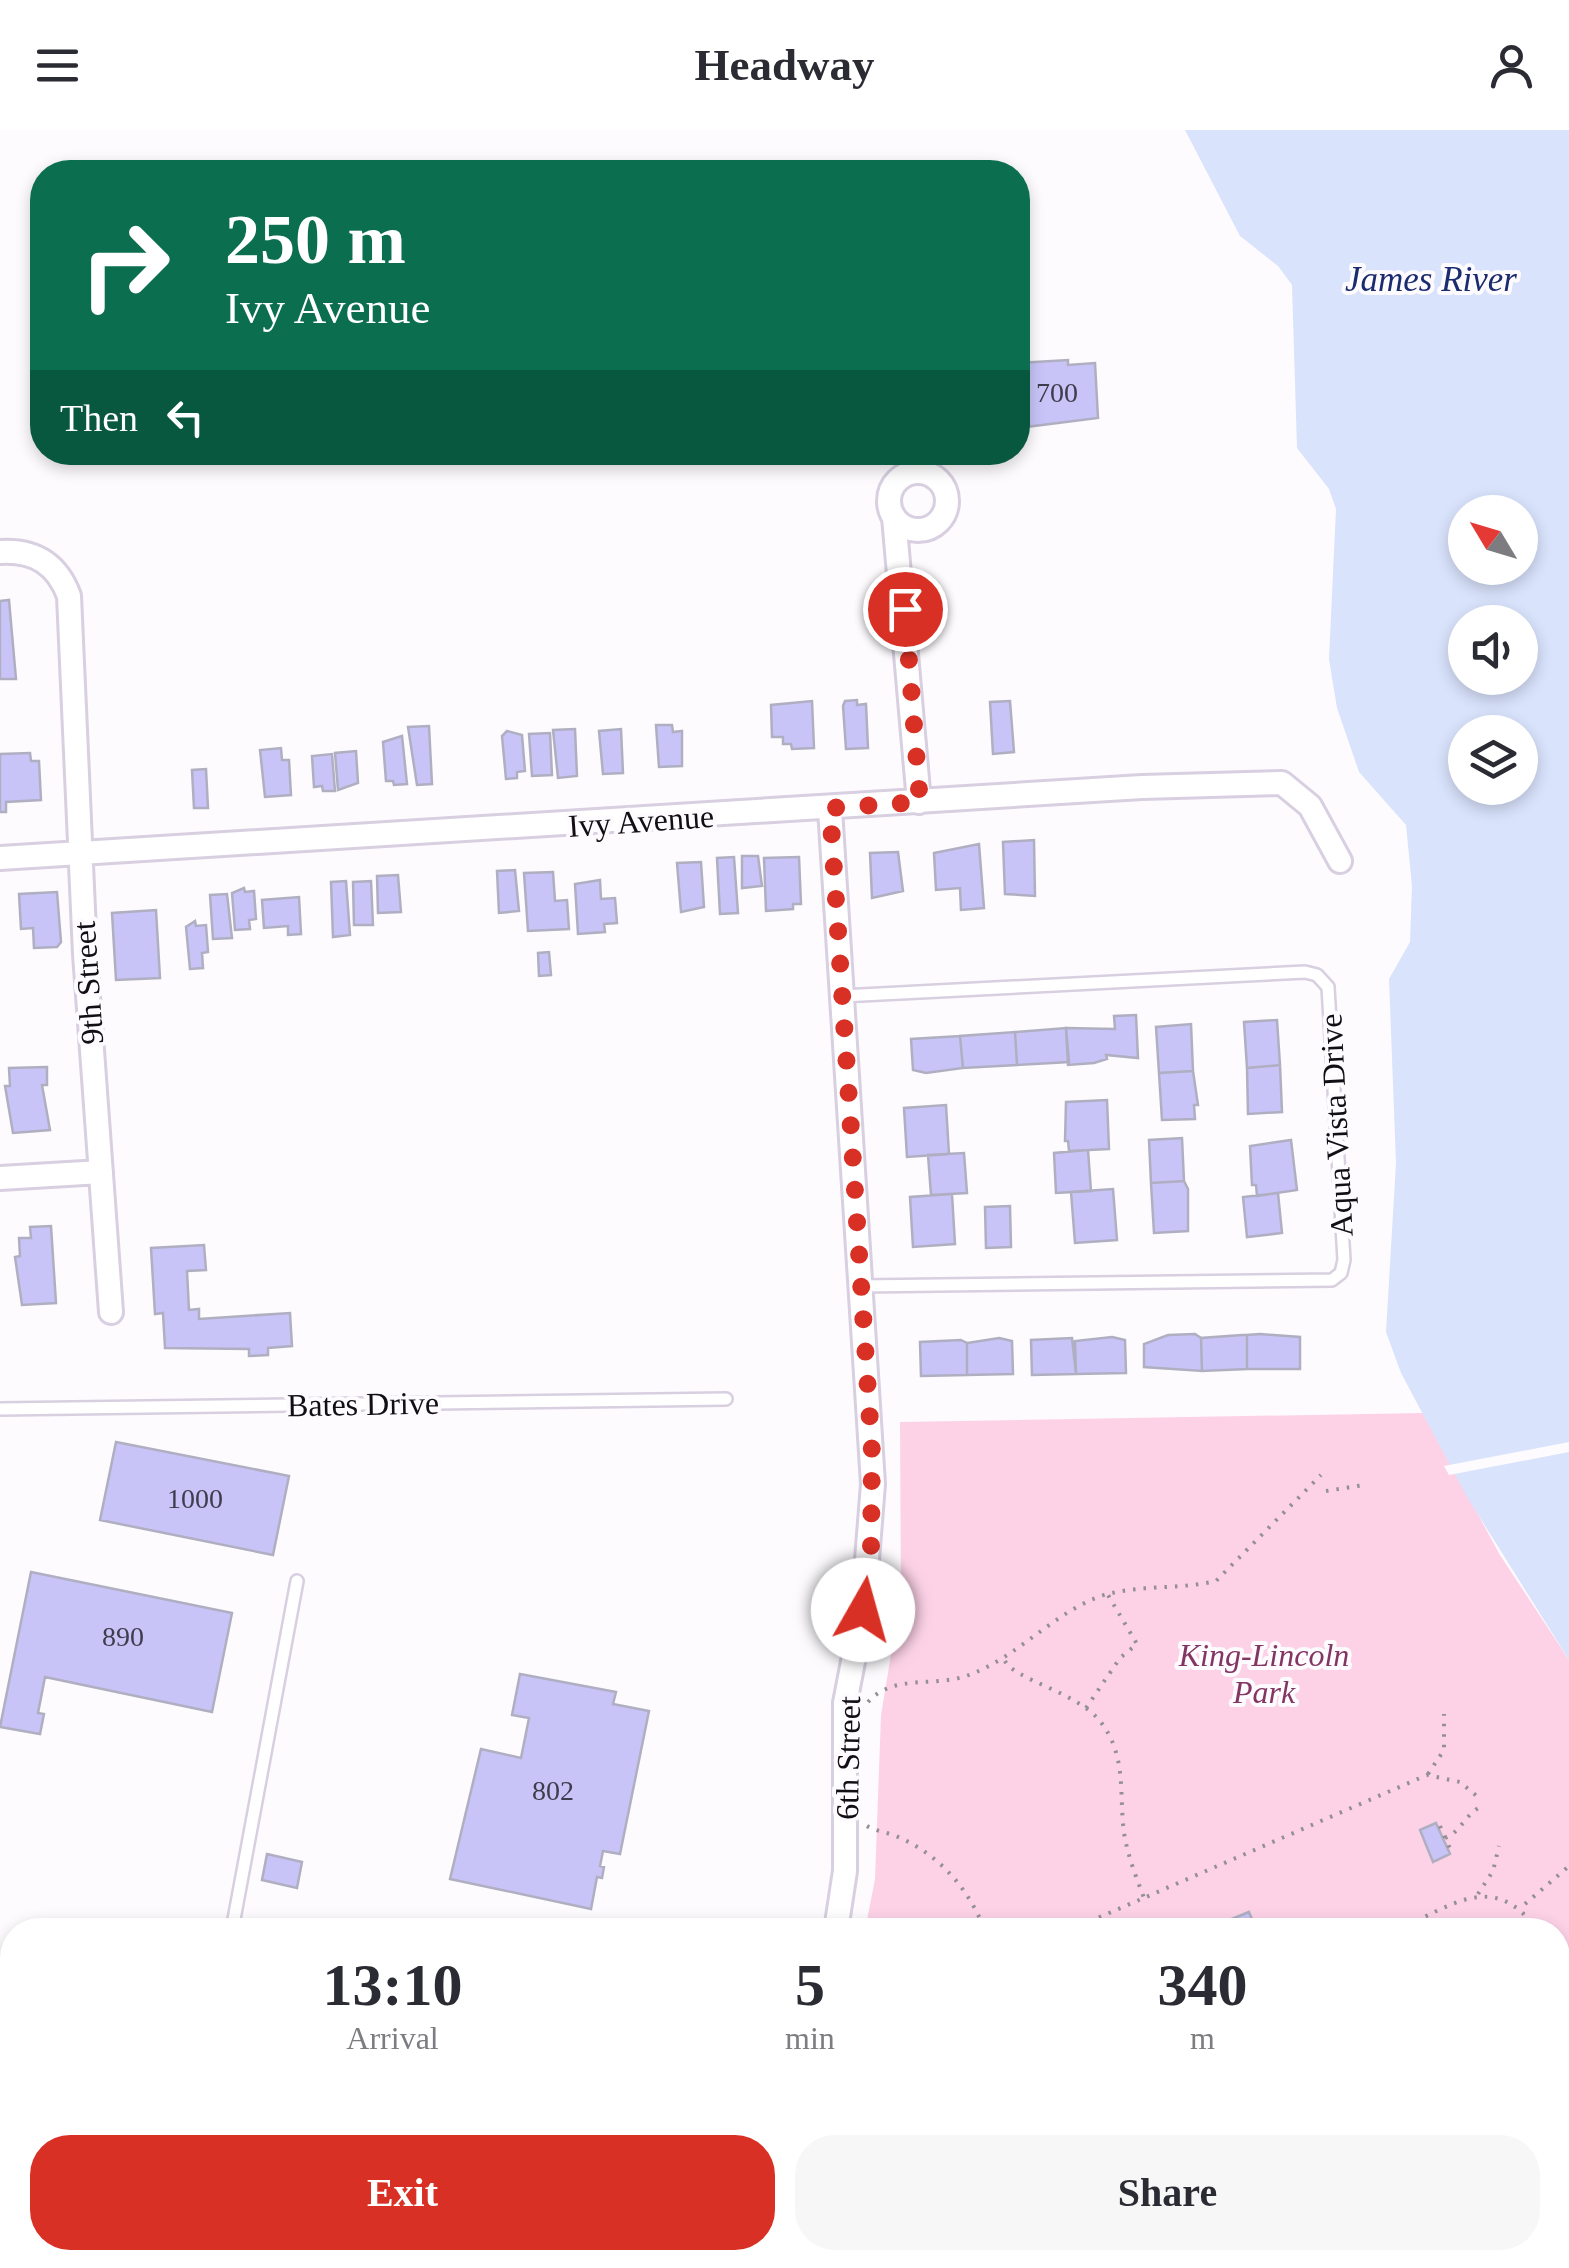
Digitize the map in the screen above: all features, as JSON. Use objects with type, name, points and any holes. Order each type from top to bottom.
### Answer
[{"type":"street","points":[[894,517],[920,802]]},
{"type":"street","name":"9th Street","points":[[0,552],[26,552],[40,558],[63,581],[68,596],[80,854],[111,1312]]},
{"type":"street","name":"Ivy Avenue","points":[[0,858],[1282,783],[1310,806],[1340,861]]},
{"type":"street","name":"6th Street","points":[[830,808],[862,1286],[872,1516],[863,1610],[845,1704],[846,1853],[838,1918]]},
{"type":"street","points":[[0,1178],[101,1172]]},
{"type":"lane","name":"Aqua Vista Drive","points":[[842,996],[1305,972],[1324,980],[1328,988],[1344,1260],[1340,1274],[1332,1280],[862,1286]]},
{"type":"lane","name":"Bates Drive","points":[[0,1409],[726,1400]]},
{"type":"lane","points":[[234,1918],[297,1580]]},
{"type":"path","points":[[866,1704],[878,1690],[893,1685],[942,1682],[1004,1660],[1068,1614],[1108,1595],[1216,1581],[1321,1475]]},
{"type":"path","points":[[1326,1491],[1364,1485]]},
{"type":"path","points":[[1086,1708],[1120,1658],[1137,1644],[1108,1595]]},
{"type":"path","points":[[1004,1660],[1017,1675],[1053,1686],[1086,1708],[1104,1727],[1117,1753],[1127,1847],[1144,1898]]},
{"type":"path","points":[[1098,1918],[1427,1775],[1444,1750],[1444,1714]]},
{"type":"path","points":[[1427,1775],[1460,1782],[1478,1797]]},
{"type":"path","points":[[1445,1838],[1456,1832],[1468,1814],[1482,1806]]},
{"type":"path","points":[[866,1810],[867,1828],[914,1846],[954,1877],[972,1898],[980,1918]]},
{"type":"path","points":[[1440,1826],[1450,1851]]},
{"type":"path","points":[[1474,1897],[1494,1871],[1499,1846]]},
{"type":"path","points":[[1526,1904],[1569,1866]]},
{"type":"path","points":[[1425,1918],[1474,1897],[1495,1894],[1514,1902],[1527,1918]]},
{"type":"green space","name":"King-Lincoln Park","points":[[1423,1413],[1500,1555],[1569,1660],[1569,1918],[867,1918],[875,1879],[881,1715],[901,1594],[900,1422]]},
{"type":"water","name":"James River","points":[[1185,130],[1569,130],[1569,1660],[1467,1497],[1401,1373],[1386,1332],[1396,1163],[1389,979],[1410,942],[1412,886],[1406,825],[1359,772],[1337,708],[1329,659],[1336,509],[1329,489],[1297,448],[1292,285],[1278,266],[1240,236]]},
{"type":"pier","points":[[1569,1442],[1569,1452],[1449,1475],[1444,1466]]},
{"type":"building","points":[[1030,362],[1095,363],[1098,418],[1030,426]]},
{"type":"building","points":[[9,600],[16,679],[0,679],[0,601]]},
{"type":"building","points":[[857,700],[857,705],[866,704],[868,748],[846,749],[843,706],[845,701]]},
{"type":"building","points":[[812,701],[814,748],[792,749],[791,744],[783,744],[783,737],[772,737],[771,705]]},
{"type":"building","points":[[1010,701],[1014,752],[993,754],[990,702]]},
{"type":"building","points":[[656,725],[672,725],[673,732],[682,731],[682,766],[659,767]]},
{"type":"building","points":[[429,726],[432,784],[417,785],[408,727]]},
{"type":"building","points":[[575,729],[577,776],[558,778],[553,730]]},
{"type":"building","points":[[621,729],[623,773],[603,774],[599,731]]},
{"type":"building","points":[[507,731],[522,735],[525,771],[517,772],[517,778],[506,779],[502,736]]},
{"type":"building","points":[[550,733],[552,775],[532,776],[529,734]]},
{"type":"building","points":[[402,736],[407,784],[394,785],[393,781],[386,781],[383,742]]},
{"type":"building","points":[[281,748],[282,760],[289,760],[291,795],[265,797],[260,750]]},
{"type":"building","points":[[356,751],[358,783],[338,790],[335,753]]},
{"type":"building","points":[[30,753],[31,761],[39,761],[41,800],[6,802],[6,812],[0,812],[0,754]]},
{"type":"building","points":[[332,754],[335,791],[323,791],[322,786],[314,787],[312,756]]},
{"type":"building","points":[[206,769],[208,808],[194,808],[192,770]]},
{"type":"building","points":[[1034,840],[1035,896],[1005,894],[1003,842]]},
{"type":"building","points":[[979,844],[984,908],[961,910],[960,888],[936,890],[934,853]]},
{"type":"building","points":[[898,852],[903,891],[872,898],[870,853]]},
{"type":"building","points":[[742,856],[758,856],[762,886],[742,888]]},
{"type":"building","points":[[734,857],[738,913],[720,914],[717,858]]},
{"type":"building","points":[[799,857],[801,904],[793,904],[793,909],[766,911],[764,858]]},
{"type":"building","points":[[701,862],[704,907],[681,912],[677,863]]},
{"type":"building","points":[[515,870],[519,911],[499,913],[497,871]]},
{"type":"building","points":[[553,872],[555,901],[567,900],[569,929],[528,931],[524,873]]},
{"type":"building","points":[[398,875],[401,912],[378,913],[377,876]]},
{"type":"building","points":[[600,880],[601,899],[615,898],[617,923],[604,924],[605,932],[578,934],[575,884]]},
{"type":"building","points":[[346,881],[350,935],[333,937],[331,882]]},
{"type":"building","points":[[371,881],[373,925],[354,925],[353,882]]},
{"type":"building","points":[[244,888],[245,892],[254,891],[256,919],[249,920],[250,929],[235,930],[232,893]]},
{"type":"building","points":[[57,892],[61,942],[57,947],[34,948],[33,928],[21,929],[19,894]]},
{"type":"building","points":[[227,894],[232,938],[213,939],[210,895]]},
{"type":"building","points":[[299,897],[301,934],[288,935],[288,926],[264,928],[262,900]]},
{"type":"building","points":[[156,910],[160,978],[116,980],[112,913]]},
{"type":"building","points":[[195,921],[196,926],[206,925],[208,952],[202,953],[203,968],[190,969],[186,927]]},
{"type":"building","points":[[549,952],[551,975],[539,976],[538,953]]},
{"type":"building","points":[[1136,1015],[1138,1058],[1106,1055],[1107,1059],[1094,1063],[1068,1065],[1066,1028],[1115,1029],[1114,1016]]},
{"type":"building","points":[[1277,1020],[1280,1065],[1247,1068],[1244,1022]]},
{"type":"building","points":[[1191,1024],[1193,1071],[1159,1073],[1156,1027]]},
{"type":"building","points":[[1066,1028],[1069,1062],[1017,1065],[1015,1032]]},
{"type":"building","points":[[1015,1032],[1017,1065],[963,1068],[960,1036]]},
{"type":"building","points":[[960,1036],[963,1068],[926,1073],[913,1070],[911,1039]]},
{"type":"building","points":[[1280,1065],[1282,1112],[1248,1114],[1247,1068]]},
{"type":"building","points":[[47,1067],[47,1085],[42,1085],[50,1130],[13,1133],[5,1086],[10,1086],[9,1068]]},
{"type":"building","points":[[1193,1071],[1198,1105],[1194,1105],[1195,1119],[1162,1120],[1159,1073]]},
{"type":"building","points":[[1107,1100],[1109,1149],[1069,1151],[1065,1141],[1066,1102]]},
{"type":"building","points":[[946,1105],[949,1154],[907,1157],[904,1108]]},
{"type":"building","points":[[1182,1138],[1184,1181],[1151,1183],[1149,1140]]},
{"type":"building","points":[[1291,1140],[1297,1190],[1257,1196],[1256,1185],[1252,1185],[1250,1146]]},
{"type":"building","points":[[1088,1150],[1091,1191],[1056,1193],[1054,1153]]},
{"type":"building","points":[[964,1153],[967,1193],[931,1195],[928,1155]]},
{"type":"building","points":[[1184,1181],[1188,1189],[1188,1231],[1154,1233],[1151,1183]]},
{"type":"building","points":[[1113,1189],[1117,1240],[1075,1243],[1071,1192]]},
{"type":"building","points":[[1278,1193],[1282,1233],[1247,1237],[1243,1197]]},
{"type":"building","points":[[952,1194],[955,1244],[913,1247],[910,1197]]},
{"type":"building","points":[[1010,1206],[1011,1247],[986,1248],[985,1207]]},
{"type":"building","points":[[51,1226],[56,1303],[22,1305],[15,1257],[20,1256],[19,1238],[31,1238],[30,1227]]},
{"type":"building","points":[[204,1245],[206,1270],[187,1271],[189,1310],[199,1309],[199,1319],[290,1313],[292,1346],[268,1348],[268,1355],[249,1356],[249,1349],[165,1348],[163,1313],[155,1314],[151,1248]]},
{"type":"building","points":[[1195,1334],[1201,1338],[1202,1371],[1144,1367],[1144,1344],[1168,1335]]},
{"type":"building","points":[[1247,1335],[1300,1337],[1300,1369],[1247,1369]]},
{"type":"building","points":[[1247,1335],[1247,1369],[1202,1371],[1201,1338]]},
{"type":"building","points":[[1112,1337],[1125,1340],[1126,1373],[1076,1374],[1075,1341]]},
{"type":"building","points":[[999,1338],[1012,1341],[1013,1374],[967,1375],[967,1343]]},
{"type":"building","points":[[1072,1338],[1076,1374],[1032,1375],[1031,1340]]},
{"type":"building","points":[[920,1342],[967,1343],[967,1375],[921,1376]]},
{"type":"building","points":[[116,1442],[289,1476],[273,1555],[100,1520]]},
{"type":"building","points":[[31,1572],[232,1613],[212,1712],[45,1677],[38,1713],[44,1714],[40,1734],[0,1727]]},
{"type":"building","points":[[520,1674],[616,1692],[613,1704],[649,1711],[620,1854],[603,1851],[602,1878],[597,1877],[591,1909],[450,1879],[481,1749],[521,1758],[529,1718],[512,1715]]},
{"type":"building","points":[[1436,1823],[1450,1854],[1433,1862],[1420,1830]]},
{"type":"building","points":[[267,1854],[302,1862],[297,1888],[262,1880]]},
{"type":"route","points":[[863,1610],[871,1547],[872,1452],[830,808],[920,802],[905,609]]}]
